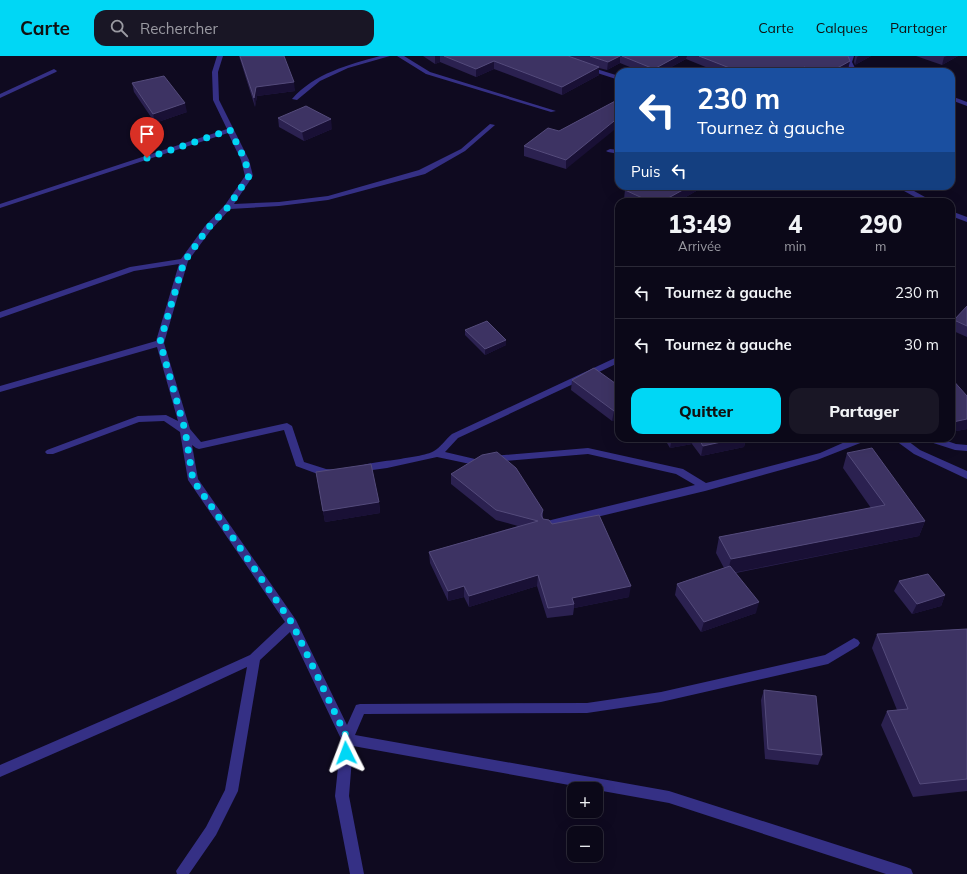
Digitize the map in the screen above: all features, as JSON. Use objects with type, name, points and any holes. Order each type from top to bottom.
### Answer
[{"type":"street","points":[[225,56],[220,56],[215,72],[216,100],[245,160],[249,176],[228,207],[208,228],[184,262],[160,342],[185,430],[193,480],[292,623],[347,738]]},
{"type":"street","points":[[295,99],[318,80],[339,71],[387,56]]},
{"type":"street","points":[[400,56],[428,73],[553,111]]},
{"type":"street","points":[[851,56],[849,62],[852,68]]},
{"type":"street","points":[[580,66],[615,77]]},
{"type":"street","points":[[0,96],[54,71]]},
{"type":"street","points":[[955,100],[967,104]]},
{"type":"street","points":[[228,207],[279,204],[328,198],[422,172],[463,150],[492,125]]},
{"type":"street","points":[[0,206],[230,130]]},
{"type":"street","points":[[610,151],[615,152]]},
{"type":"street","points":[[907,190],[922,198]]},
{"type":"street","points":[[955,215],[967,220]]},
{"type":"street","points":[[0,315],[133,269],[184,262]]},
{"type":"street","points":[[0,389],[160,342]]},
{"type":"street","points":[[437,454],[455,436],[615,362]]},
{"type":"street","points":[[50,452],[138,418],[166,418],[185,430],[199,446],[287,426],[300,464],[326,473],[387,465],[437,454],[475,462],[492,459],[588,452],[679,471],[704,487]]},
{"type":"street","points":[[547,525],[704,487],[820,456],[852,442]]},
{"type":"street","points":[[903,442],[917,452],[967,475]]},
{"type":"street","points":[[939,442],[955,447],[967,448]]},
{"type":"street","points":[[0,771],[170,697],[254,658],[292,623]]},
{"type":"street","points":[[357,874],[342,796],[347,738],[360,709],[588,708],[661,697],[828,659],[854,643]]},
{"type":"street","points":[[183,871],[212,832],[231,791],[254,658]]},
{"type":"street","points":[[347,738],[669,797],[906,874]]},
{"type":"building","points":[[240,56],[284,56],[294,82],[256,87],[254,98]]},
{"type":"building","points":[[444,56],[568,56],[599,67],[562,87],[494,61],[476,69]]},
{"type":"building","points":[[590,56],[620,56],[608,62]]},
{"type":"building","points":[[622,56],[678,56],[656,68],[652,68]]},
{"type":"building","points":[[699,56],[848,56],[850,61],[837,68],[730,68]]},
{"type":"building","points":[[164,76],[185,103],[153,114],[132,83]]},
{"type":"building","points":[[615,101],[615,120],[566,160],[524,146],[548,128],[559,131]]},
{"type":"building","points":[[306,106],[331,119],[302,132],[278,118]]},
{"type":"building","points":[[625,190],[683,190],[668,198],[642,198]]},
{"type":"building","points":[[967,306],[967,326],[955,320]]},
{"type":"building","points":[[487,321],[506,340],[485,349],[465,330]]},
{"type":"building","points":[[594,368],[615,383],[615,410],[614,411],[572,380]]},
{"type":"building","points":[[955,382],[967,396],[967,419],[955,422]]},
{"type":"building","points":[[700,442],[721,442],[703,446]]},
{"type":"building","points":[[872,448],[925,521],[731,559],[719,537],[885,505],[847,453]]},
{"type":"building","points":[[497,452],[516,468],[543,510],[541,515],[543,519],[549,520],[552,524],[599,515],[631,586],[572,598],[574,604],[548,608],[538,575],[469,596],[464,586],[448,591],[429,552],[538,521],[496,510],[451,474],[482,455]]},
{"type":"building","points":[[371,464],[379,502],[323,511],[316,472]]},
{"type":"building","points":[[730,566],[759,602],[704,622],[677,584]]},
{"type":"building","points":[[928,574],[945,595],[917,604],[899,581]]},
{"type":"building","points":[[967,629],[967,779],[920,784],[887,711],[908,709],[877,634]]},
{"type":"building","points":[[764,690],[816,696],[822,755],[768,749]]},
{"type":"route","points":[[147,158],[230,130],[245,160],[249,176],[228,207],[208,228],[184,262],[160,342],[185,430],[193,480],[292,623],[347,738],[346,753]]}]
